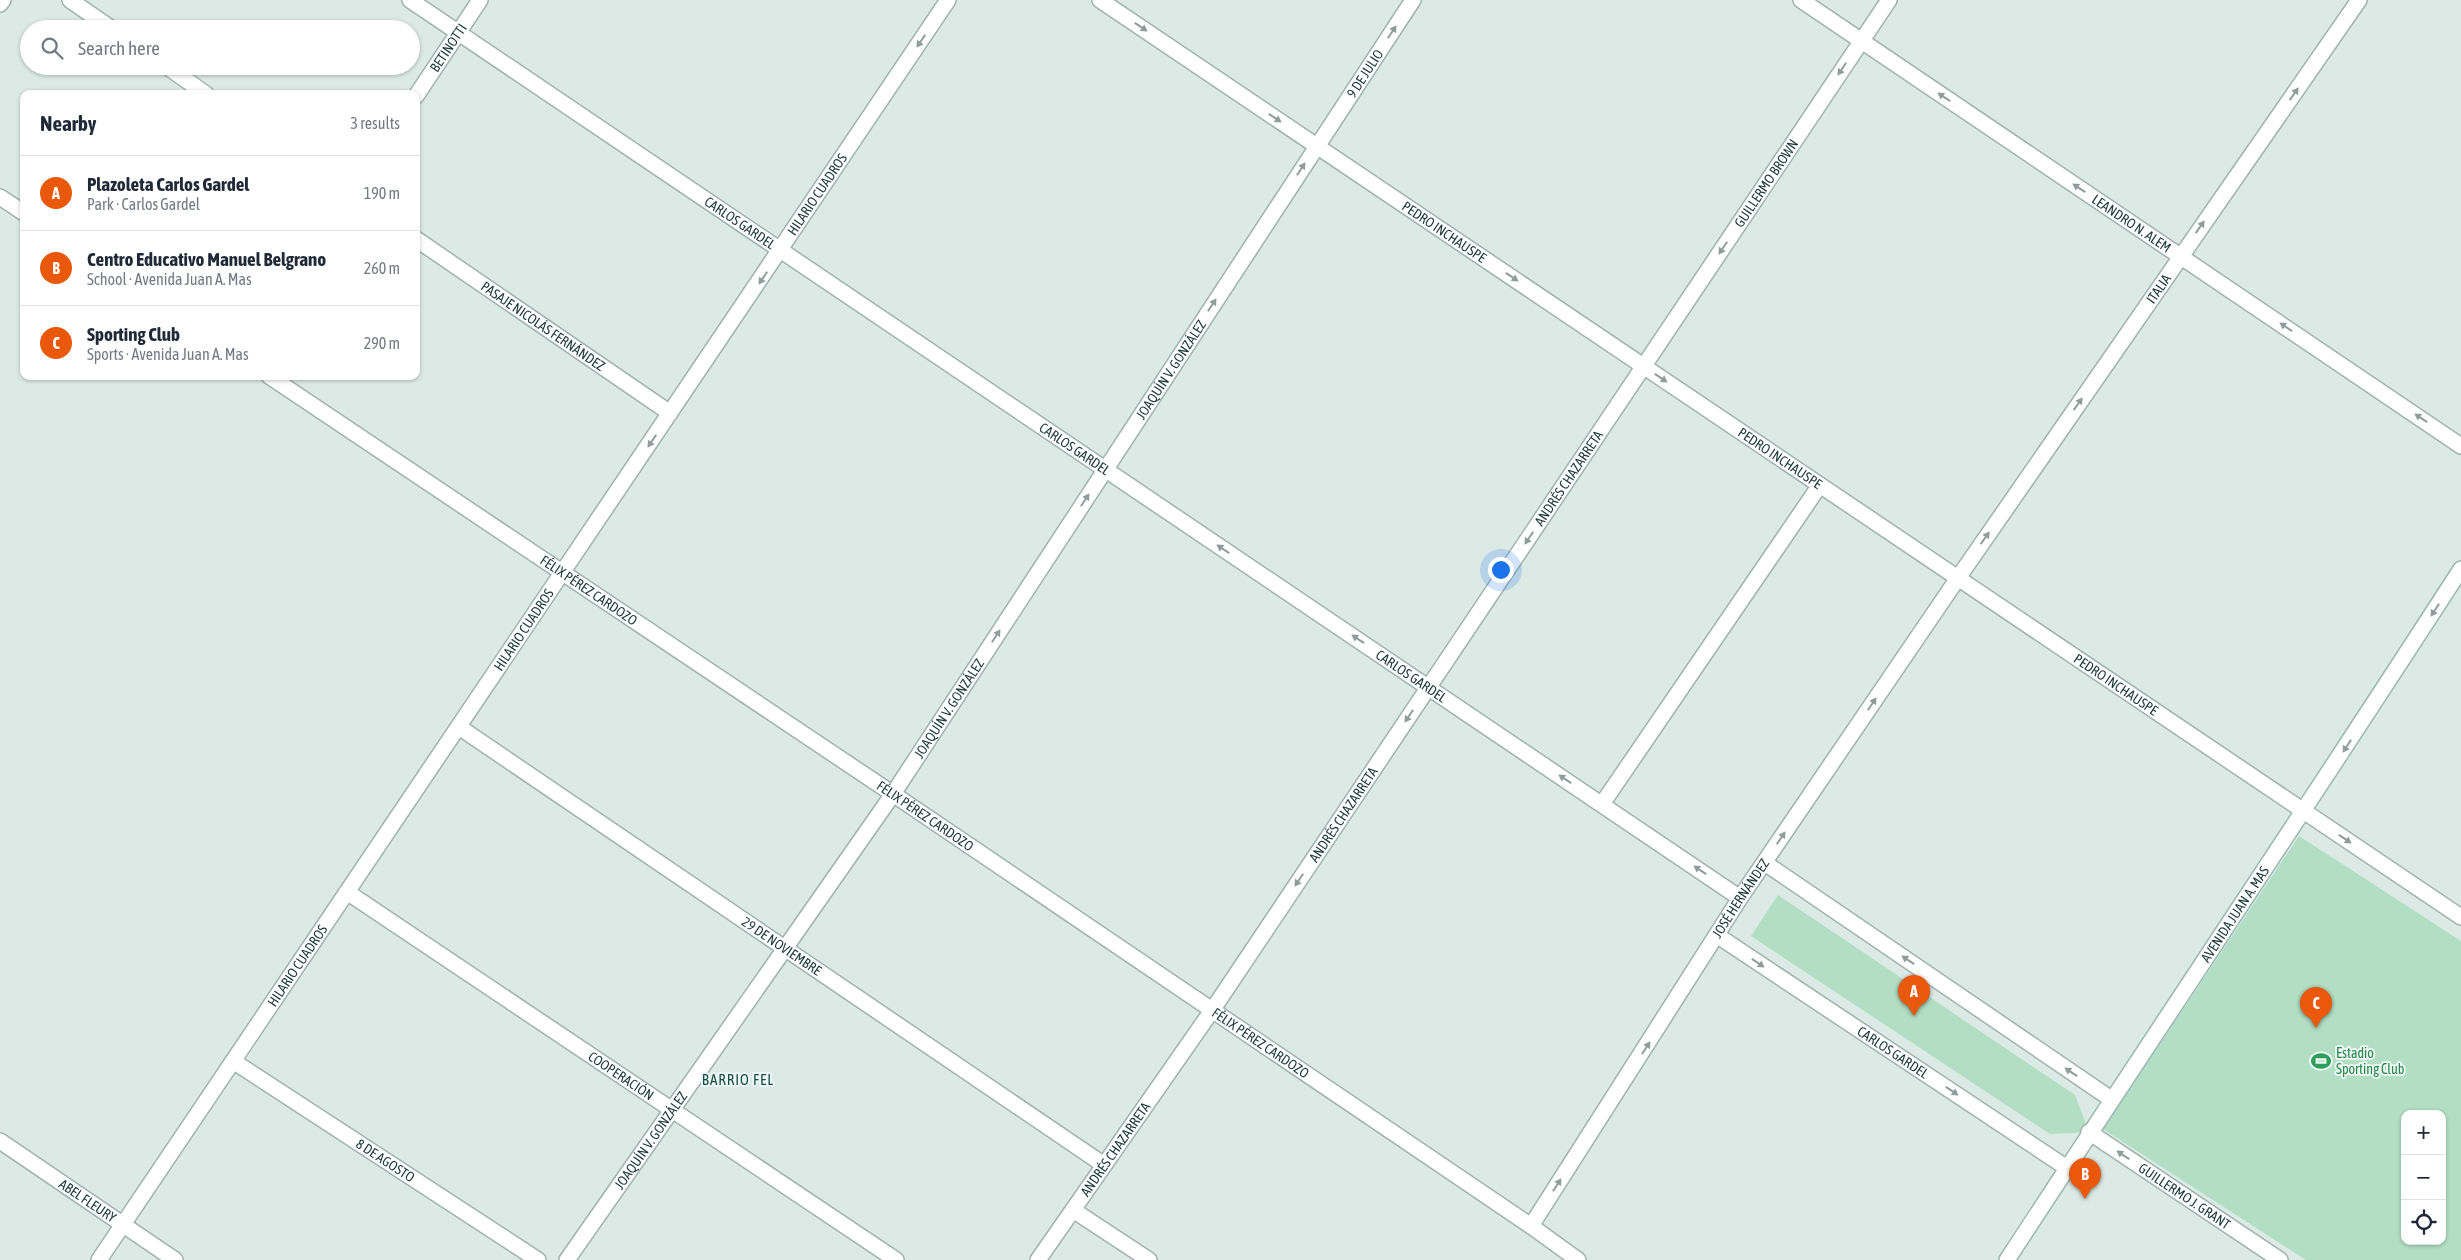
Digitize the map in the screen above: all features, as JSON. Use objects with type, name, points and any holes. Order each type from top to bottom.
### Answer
[{"type":"street","points":[[0,4],[3,0]]},
{"type":"street","points":[[70,0],[99,20]]},
{"type":"street","name":"CARLOS GARDEL","points":[[410,0],[1740,898]]},
{"type":"street","name":"BETINOTTI","points":[[420,90],[480,0]]},
{"type":"street","name":"HILARIO CUADROS","points":[[99,1260],[948,0]]},
{"type":"street","name":"PEDRO INCHAUSPE","points":[[1100,0],[2461,917]]},
{"type":"street","name":"9 DE JULIO","points":[[1316,146],[1413,0]]},
{"type":"street","name":"LEANDRO N. ALEM","points":[[1801,0],[2461,446]]},
{"type":"street","name":"GUILLERMO BROWN","points":[[1644,367],[1889,0]]},
{"type":"street","name":"ITALIA","points":[[1958,578],[2359,0]]},
{"type":"street","points":[[179,75],[200,90]]},
{"type":"street","name":"JOAQUÍN V. GONZÁLEZ","points":[[567,1260],[893,794],[1316,146]]},
{"type":"street","points":[[0,197],[20,210]]},
{"type":"street","name":"PASAJE NICOLÁS FERNÁNDEZ","points":[[420,242],[670,414]]},
{"type":"street","name":"ANDRÉS CHAZARRETA","points":[[1038,1260],[1213,1009],[1644,367]]},
{"type":"street","name":"FÉLIX PÉREZ CARDOZO","points":[[275,380],[1213,1009],[1578,1260]]},
{"type":"street","points":[[1602,804],[1820,485]]},
{"type":"street","name":"AVENIDA JUAN A. MAS","points":[[2007,1260],[2111,1099],[2305,811],[2461,568]]},
{"type":"street","name":"JOSÉ HERNÁNDEZ","points":[[1531,1226],[1718,936],[1740,898],[1958,578]]},
{"type":"street","name":"29 DE NOVIEMBRE","points":[[459,726],[1104,1165]]},
{"type":"street","points":[[1765,863],[2111,1099]]},
{"type":"street","name":"COOPERACIÓN","points":[[347,892],[896,1260]]},
{"type":"street","name":"CARLOS GARDEL","points":[[1718,936],[2067,1168]]},
{"type":"street","name":"8 DE AGOSTO","points":[[233,1061],[538,1260]]},
{"type":"street","name":"GUILLERMO J. GRANT","points":[[2090,1132],[2280,1260]]},
{"type":"street","name":"ABEL FLEURY","points":[[0,1141],[175,1260]]},
{"type":"street","points":[[1073,1210],[1149,1260]]},
{"type":"green space","name":"Estadio Sporting Club","points":[[2299,836],[2461,941],[2461,1260],[2306,1260],[2103,1129]]},
{"type":"green space","points":[[1778,895],[2075,1095],[2089,1132],[2050,1134],[1751,936]]},
{"type":"place","name":"Plazoleta Carlos Gardel","points":[[1914,1016]]},
{"type":"place","name":"Sporting Club","points":[[2316,1028]]},
{"type":"place","name":"Estadio Sporting Club","points":[[2321,1061]]},
{"type":"place","name":"Centro Educativo Manuel Belgrano","points":[[2085,1199]]},
{"type":"district","name":"BARRIO FEL","points":[[738,1079]]}]
